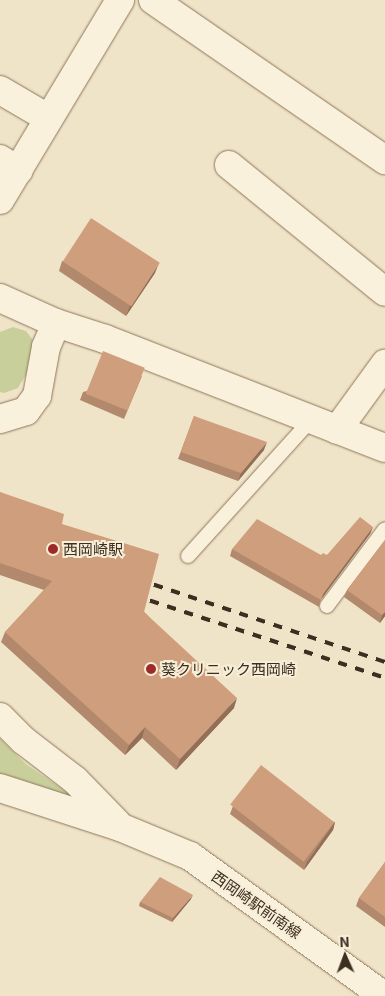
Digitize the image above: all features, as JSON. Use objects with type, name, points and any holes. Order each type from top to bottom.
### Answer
[{"type":"street","points":[[0,200],[10,165],[48,118],[120,0]]},
{"type":"street","points":[[153,0],[385,160]]},
{"type":"street","points":[[0,90],[48,118]]},
{"type":"street","points":[[229,165],[385,292]]},
{"type":"street","points":[[0,298],[56,323],[105,339],[385,448]]},
{"type":"street","points":[[0,419],[26,411],[38,396],[46,347],[56,323]]},
{"type":"street","points":[[338,430],[385,364]]},
{"type":"street","name":"西岡崎駅前南線","points":[[0,717],[22,740],[75,780],[120,827]]},
{"type":"street","name":"西岡崎駅前南線","points":[[0,788],[120,827],[190,856],[263,906],[384,996]]},
{"type":"lane","points":[[188,556],[311,420]]},
{"type":"lane","points":[[327,606],[385,529]]},
{"type":"green space","points":[[13,327],[26,331],[33,340],[27,373],[18,388],[4,393],[0,392],[0,332]]},
{"type":"green space","points":[[0,739],[26,764],[91,809],[0,774]]},
{"type":"building","points":[[91,218],[160,263],[131,306],[63,262]]},
{"type":"building","points":[[103,351],[145,368],[127,411],[86,394]]},
{"type":"building","points":[[194,416],[267,442],[241,473],[181,452]]},
{"type":"building","points":[[0,492],[64,514],[62,524],[159,554],[144,612],[237,698],[180,759],[145,727],[129,745],[5,632],[52,581],[0,563]]},
{"type":"building","points":[[360,517],[373,527],[323,594],[321,600],[232,549],[257,519],[321,555],[323,553],[327,555]]},
{"type":"building","points":[[385,540],[385,612],[382,615],[347,590]]},
{"type":"building","points":[[261,765],[334,822],[304,862],[230,804]]},
{"type":"building","points":[[385,862],[385,917],[359,898]]},
{"type":"building","points":[[160,877],[193,895],[173,918],[140,902]]},
{"type":"railway","points":[[137,579],[385,662]]},
{"type":"railway","points":[[133,595],[385,678]]},
{"type":"place","name":"西岡崎駅","points":[[53,549]]},
{"type":"place","name":"葵クリニック西岡崎","points":[[151,669]]}]
